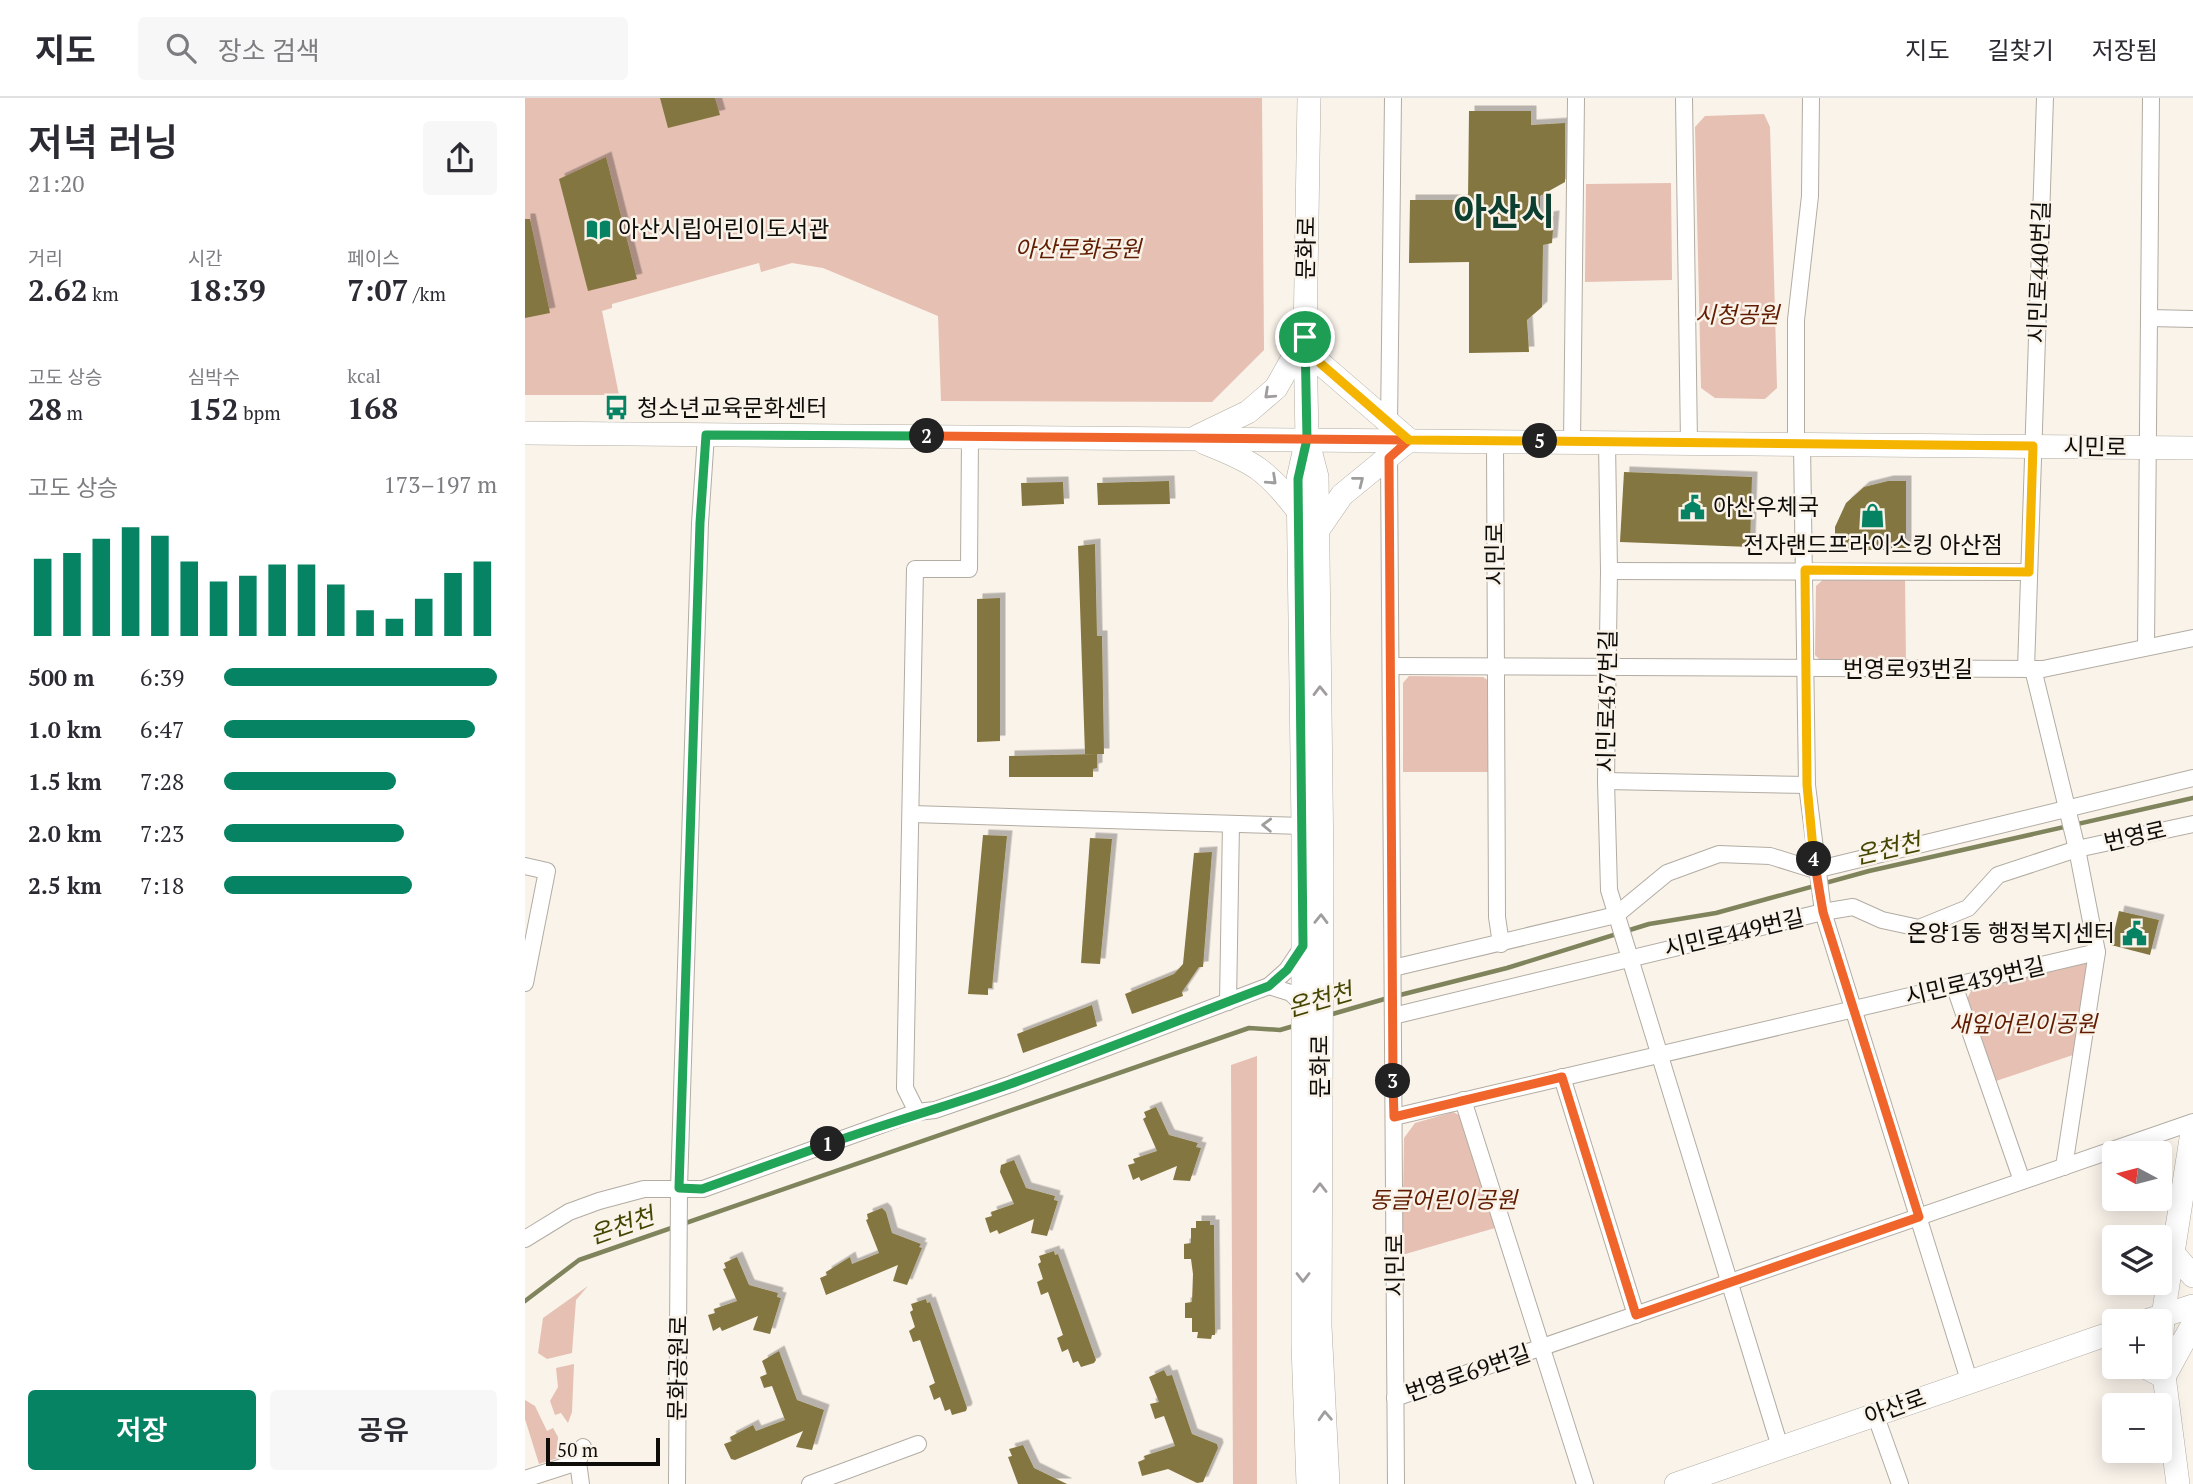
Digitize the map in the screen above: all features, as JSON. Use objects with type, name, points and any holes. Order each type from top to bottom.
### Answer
[{"type":"main road","name":"문화로","points":[[1304,994],[1318,530],[1317,477],[1307,439],[1305,337],[1309,98]]},
{"type":"main road","points":[[1305,337],[1320,363],[1409,440],[1342,495],[1318,530]]},
{"type":"main road","points":[[1192,439],[1248,412],[1276,388],[1305,337]]},
{"type":"main road","name":"시민로","points":[[525,433],[2193,448]]},
{"type":"main road","points":[[1192,439],[1243,458],[1274,480],[1299,512]]},
{"type":"main road","name":"문화로","points":[[1304,994],[1298,479],[1307,439]]},
{"type":"main road","points":[[1304,994],[1312,1035]]},
{"type":"main road","name":"문화로","points":[[1308,1484],[1305,1458],[1312,1035]]},
{"type":"main road","name":"문화로","points":[[1312,1035],[1320,1326],[1328,1484]]},
{"type":"main road","points":[[2157,1309],[2173,1253],[2193,1124]]},
{"type":"main road","points":[[2173,1253],[2193,1276]]},
{"type":"main road","points":[[2172,1313],[2193,1306]]},
{"type":"main road","points":[[2172,1350],[2193,1324]]},
{"type":"main road","name":"아산로","points":[[1676,1484],[1969,1380],[2102,1336]]},
{"type":"main road","points":[[2091,1340],[2102,1346]]},
{"type":"main road","points":[[2156,1379],[2178,1484]]},
{"type":"main road","points":[[1302,1484],[1305,1458]]},
{"type":"street","points":[[1389,424],[1393,98]]},
{"type":"street","points":[[1572,442],[1576,98]]},
{"type":"street","points":[[1684,98],[1689,443]]},
{"type":"street","points":[[1811,98],[1810,196],[1796,320],[1805,570],[1807,785],[1815,870],[1823,912],[1853,907],[1882,920],[1919,928],[1968,908],[1999,875],[2077,849]]},
{"type":"street","name":"시민로440번길","points":[[2033,446],[2045,98]]},
{"type":"street","name":"시민로","points":[[2148,447],[2151,98]]},
{"type":"street","points":[[2149,317],[2193,319]]},
{"type":"street","points":[[679,1196],[700,523],[706,435]]},
{"type":"street","points":[[917,1112],[905,1088],[915,569],[969,569],[970,437]]},
{"type":"street","name":"시민로","points":[[1495,441],[1495,667]]},
{"type":"street","name":"시민로457번길","points":[[1607,442],[1609,667],[1605,781],[1609,890],[1780,1447]]},
{"type":"street","points":[[2033,446],[2029,572],[2030,669],[2077,849],[2097,952],[2064,1167]]},
{"type":"street","points":[[2146,647],[2148,447]]},
{"type":"street","name":"시민로","points":[[1389,458],[1396,1484]]},
{"type":"street","points":[[1609,571],[2029,572]]},
{"type":"street","name":"번영로93번길","points":[[1391,666],[2030,669],[2193,638]]},
{"type":"street","points":[[1495,667],[1497,917],[1501,944]]},
{"type":"street","points":[[1393,968],[1616,915],[1667,873],[1719,854],[1770,856],[1815,870],[2193,778]]},
{"type":"street","points":[[1605,781],[1807,785]]},
{"type":"street","points":[[912,814],[1303,826]]},
{"type":"street","points":[[1228,1002],[1231,824]]},
{"type":"street","name":"번영로","points":[[2077,849],[2193,824]]},
{"type":"street","points":[[525,866],[547,871],[525,983]]},
{"type":"street","name":"시민로449번길","points":[[1628,957],[1823,912],[1969,1380]]},
{"type":"street","points":[[525,1239],[569,1212],[599,1201],[644,1189],[679,1196],[702,1189],[917,1112],[936,1110],[1010,1084],[1228,1002],[1269,986],[1287,970],[1303,946]]},
{"type":"street","name":"시민로439번길","points":[[1853,1009],[2097,952]]},
{"type":"street","points":[[1393,1016],[1628,957]]},
{"type":"street","points":[[1954,985],[2022,1181]]},
{"type":"street","points":[[1269,986],[1304,994]]},
{"type":"street","points":[[1394,1117],[1853,1009]]},
{"type":"street","points":[[1562,1077],[1636,1315]]},
{"type":"street","name":"번영로69번길","points":[[1463,1100],[1585,1484]]},
{"type":"street","name":"번영로69번길","points":[[1395,1398],[2193,1124]]},
{"type":"street","name":"문화공원로","points":[[677,1484],[679,1196]]},
{"type":"street","points":[[1875,1414],[1900,1484]]},
{"type":"street","points":[[810,1484],[918,1444]]},
{"type":"street","points":[[525,1479],[581,1454],[581,1484]]},
{"type":"green space","name":"아산문화공원","points":[[525,98],[1262,98],[1264,350],[1212,402],[941,401],[938,316],[823,268],[792,263],[761,272],[759,263],[612,304],[612,308],[602,311],[619,395],[525,395]]},
{"type":"green space","name":"시청공원","points":[[1764,114],[1770,127],[1777,388],[1765,399],[1715,398],[1701,388],[1695,127],[1705,116]]},
{"type":"green space","points":[[1671,183],[1672,280],[1585,282],[1586,184]]},
{"type":"green space","points":[[1825,578],[1905,578],[1906,663],[1823,663],[1815,655],[1816,586]]},
{"type":"green space","points":[[1409,676],[1483,677],[1489,681],[1488,772],[1403,772],[1403,683]]},
{"type":"green space","name":"새잎어린이공원","points":[[2084,960],[2091,966],[2076,1054],[1993,1082],[1966,1001],[1971,991]]},
{"type":"green space","points":[[1257,1056],[1257,1484],[1233,1484],[1231,1065]]},
{"type":"green space","name":"동글어린이공원","points":[[1453,1112],[1463,1117],[1495,1228],[1402,1255],[1404,1138],[1415,1123]]},
{"type":"green space","points":[[588,1286],[576,1300],[572,1353],[547,1359],[538,1353],[543,1318]]},
{"type":"green space","points":[[574,1364],[572,1412],[568,1423],[561,1413],[555,1415],[550,1401],[558,1387],[556,1368]]},
{"type":"green space","points":[[525,1400],[535,1406],[547,1431],[553,1428],[558,1437],[558,1458],[539,1464],[525,1419]]},
{"type":"building","points":[[660,98],[715,98],[720,115],[668,128]]},
{"type":"building","points":[[1469,111],[1531,111],[1531,125],[1565,123],[1565,182],[1540,196],[1540,218],[1554,216],[1552,243],[1543,245],[1542,307],[1527,320],[1529,352],[1469,353],[1469,262],[1409,263],[1410,200],[1468,200]]},
{"type":"building","name":"아산시립어린이도서관","points":[[606,157],[637,279],[588,291],[559,179]]},
{"type":"building","points":[[525,219],[530,219],[550,313],[525,318]]},
{"type":"building","points":[[1624,472],[1752,477],[1750,547],[1620,542]]},
{"type":"building","points":[[1169,481],[1170,504],[1098,505],[1097,483]]},
{"type":"building","name":"전자랜드프라이스킹 아산점","points":[[1888,481],[1906,481],[1906,550],[1835,550],[1835,527],[1846,503],[1864,487]]},
{"type":"building","points":[[1063,482],[1064,504],[1022,506],[1021,483]]},
{"type":"building","points":[[1095,544],[1097,636],[1102,636],[1104,754],[1085,754],[1078,546]]},
{"type":"building","points":[[1000,598],[1000,741],[977,742],[977,599]]},
{"type":"building","points":[[1097,754],[1097,768],[1093,769],[1093,777],[1009,777],[1009,756]]},
{"type":"building","points":[[983,835],[1007,836],[992,988],[988,988],[988,995],[968,994]]},
{"type":"building","points":[[1090,838],[1112,839],[1100,964],[1081,963]]},
{"type":"building","points":[[1212,852],[1203,967],[1199,967],[1182,992],[1183,996],[1132,1014],[1125,994],[1174,974],[1183,964],[1194,853]]},
{"type":"building","name":"온양1동 행정복지센터","points":[[2119,911],[2159,920],[2150,955],[2111,945]]},
{"type":"building","points":[[1092,1005],[1097,1026],[1023,1053],[1017,1034]]},
{"type":"building","points":[[1156,1107],[1169,1135],[1198,1143],[1196,1147],[1201,1148],[1190,1181],[1173,1180],[1177,1166],[1141,1181],[1139,1177],[1133,1180],[1128,1165],[1135,1163],[1133,1159],[1157,1151],[1143,1119],[1146,1117],[1144,1112]]},
{"type":"building","points":[[1014,1160],[1026,1188],[1055,1196],[1054,1200],[1058,1201],[1047,1236],[1031,1233],[1034,1219],[999,1234],[997,1230],[990,1233],[985,1218],[992,1216],[991,1212],[1014,1204],[1000,1172],[1001,1165]]},
{"type":"building","points":[[882,1208],[886,1212],[892,1233],[921,1244],[919,1247],[922,1248],[907,1285],[893,1281],[898,1265],[826,1295],[820,1278],[827,1275],[826,1272],[850,1257],[852,1264],[879,1253],[866,1220],[867,1214]]},
{"type":"building","points":[[1196,1221],[1210,1221],[1210,1225],[1214,1225],[1215,1335],[1212,1335],[1211,1339],[1197,1338],[1198,1332],[1192,1332],[1192,1318],[1185,1318],[1185,1303],[1192,1302],[1193,1274],[1191,1259],[1184,1259],[1184,1244],[1191,1243],[1191,1228],[1196,1228]]},
{"type":"building","points":[[1054,1251],[1055,1255],[1058,1254],[1096,1360],[1081,1367],[1078,1361],[1073,1363],[1068,1349],[1062,1352],[1057,1338],[1063,1335],[1048,1292],[1041,1295],[1037,1282],[1043,1279],[1038,1264],[1041,1262],[1039,1256]]},
{"type":"building","points":[[737,1257],[749,1285],[778,1293],[777,1297],[781,1298],[770,1334],[753,1330],[758,1316],[722,1331],[720,1327],[713,1331],[708,1315],[715,1313],[714,1309],[737,1301],[723,1269],[726,1268],[724,1263]]},
{"type":"building","points":[[926,1299],[927,1303],[930,1302],[966,1411],[952,1415],[950,1409],[945,1411],[940,1397],[934,1400],[929,1386],[935,1383],[920,1340],[913,1342],[909,1331],[915,1327],[910,1312],[913,1310],[911,1304]]},
{"type":"building","points":[[779,1351],[797,1400],[824,1410],[812,1450],[796,1447],[803,1431],[735,1460],[731,1459],[724,1444],[732,1441],[730,1437],[753,1425],[756,1431],[785,1420],[772,1386],[764,1388],[760,1377],[767,1374],[762,1361]]},
{"type":"building","points":[[1164,1370],[1167,1376],[1172,1375],[1192,1434],[1217,1444],[1218,1448],[1203,1482],[1197,1483],[1168,1469],[1142,1476],[1138,1462],[1145,1459],[1144,1456],[1175,1446],[1164,1416],[1155,1419],[1150,1404],[1159,1402],[1149,1377]]},
{"type":"building","points":[[1023,1445],[1034,1468],[1067,1484],[1018,1484],[1008,1457],[1012,1456],[1009,1449]]},
{"type":"waterway","name":"온천천","points":[[1396,996],[1507,968],[1649,924],[1716,913],[1869,871],[2193,798]]},
{"type":"waterway","name":"온천천","points":[[1329,1015],[1388,998]]},
{"type":"waterway","name":"온천천","points":[[525,1301],[579,1260],[1249,1028],[1280,1030],[1297,1025]]},
{"type":"place","name":"아산시립어린이도서관","points":[[598,229]]},
{"type":"place","name":"청소년교육문화센터","points":[[617,408]]},
{"type":"place","name":"아산우체국","points":[[1693,507]]},
{"type":"place","name":"전자랜드프라이스킹 아산점","points":[[1873,515]]},
{"type":"place","name":"온양1동 행정복지센터","points":[[2135,933]]},
{"type":"district","name":"아산시","points":[[1504,212]]},
{"type":"route","points":[[1305,337],[1307,439],[1298,479],[1303,946],[1287,970],[1269,986],[1010,1084],[936,1110],[917,1112],[702,1189],[679,1188],[700,523],[706,435],[1307,439],[1409,440],[1389,458],[1394,1117],[1562,1077],[1636,1315],[1919,1217],[1823,912],[1815,870],[1807,785],[1805,570],[2029,572],[2033,446],[1409,440],[1320,363],[1305,337]]}]
